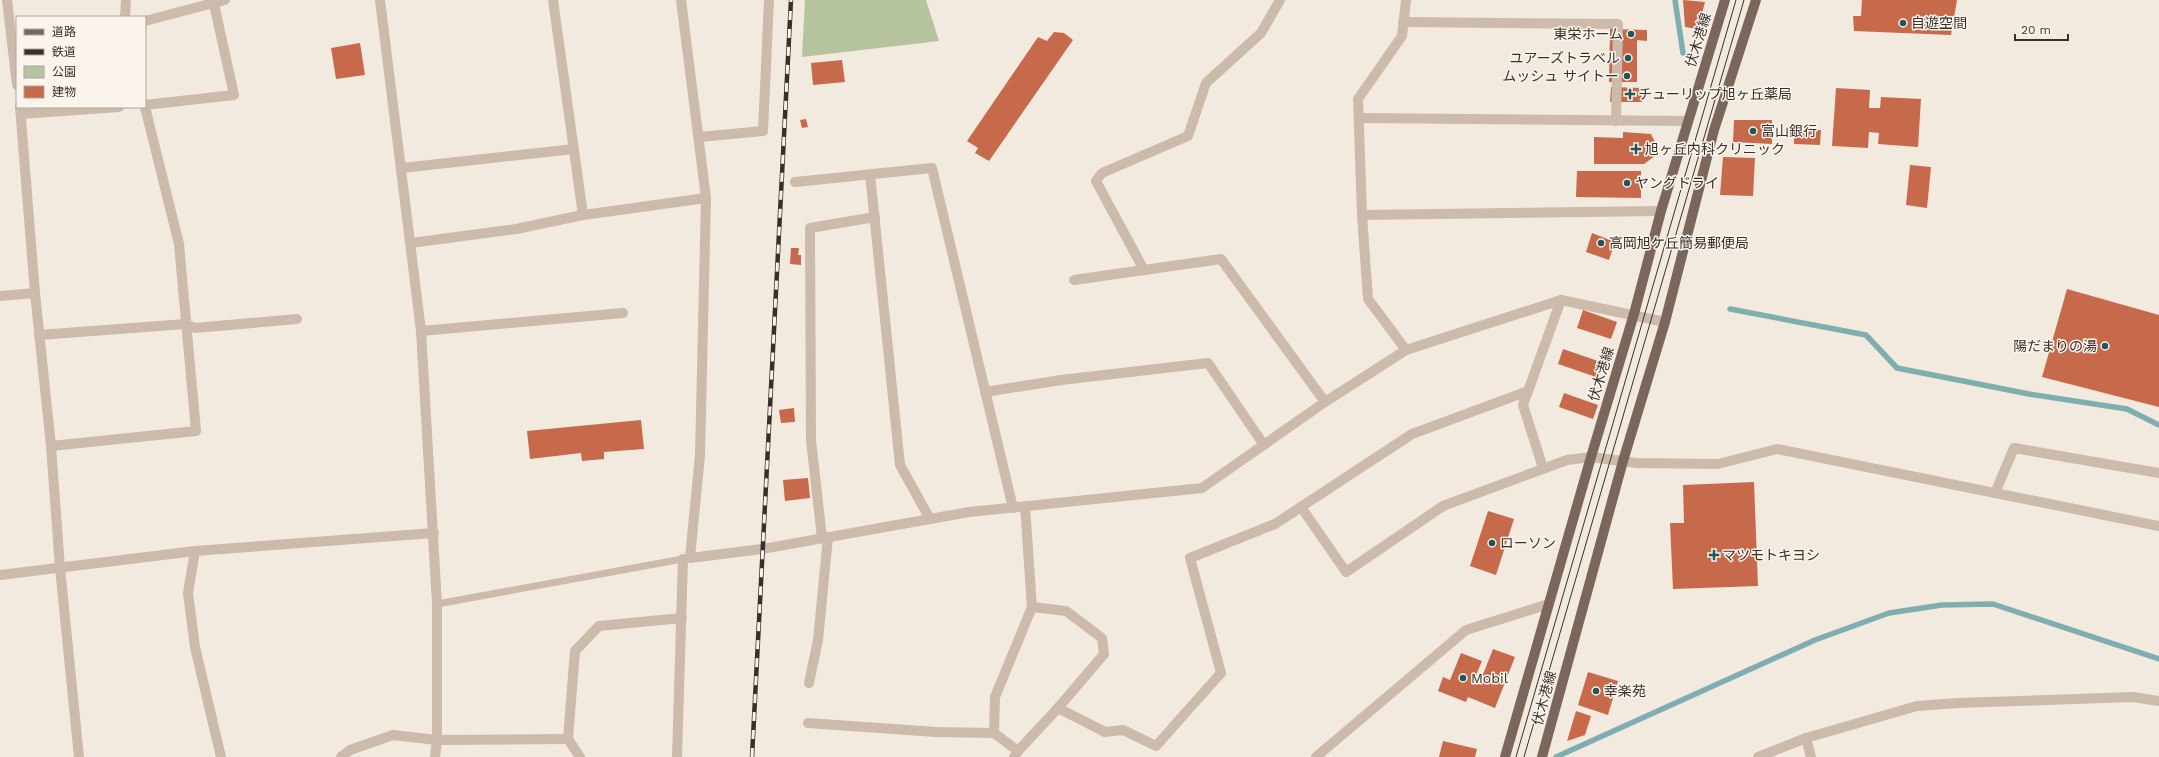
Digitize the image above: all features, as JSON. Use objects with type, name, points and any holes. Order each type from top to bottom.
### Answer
[{"type":"main road","name":"伏木港線","points":[[1505,757],[1591,457],[1634,314],[1661,210],[1725,0]]},
{"type":"main road","name":"伏木港線","points":[[1542,757],[1623,461],[1665,322],[1714,130],[1756,0]]},
{"type":"street","points":[[7,0],[16,76]]},
{"type":"street","points":[[125,16],[126,0]]},
{"type":"street","points":[[146,20],[214,4],[225,0]]},
{"type":"street","points":[[380,0],[422,331],[437,604],[437,740],[435,757]]},
{"type":"street","points":[[553,0],[583,215]]},
{"type":"street","points":[[676,757],[686,559],[700,455],[706,198],[681,0]]},
{"type":"street","points":[[699,137],[763,131],[769,0]]},
{"type":"street","points":[[1144,270],[1096,181],[1102,173],[1188,136],[1206,82],[1261,33],[1280,0]]},
{"type":"street","points":[[1406,0],[1402,36],[1358,99],[1362,215],[1368,299],[1406,350]]},
{"type":"street","points":[[146,106],[234,95],[214,4]]},
{"type":"street","points":[[1404,22],[1618,24],[1616,121]]},
{"type":"street","points":[[80,757],[60,568],[51,446],[35,294],[20,111],[94,108]]},
{"type":"street","points":[[51,446],[196,431],[179,244],[145,108]]},
{"type":"street","points":[[1359,118],[1687,121]]},
{"type":"street","points":[[402,168],[574,149]]},
{"type":"street","points":[[795,182],[932,168],[1013,508]]},
{"type":"street","points":[[870,174],[900,464],[930,519]]},
{"type":"street","points":[[411,243],[516,229],[583,215],[706,198]]},
{"type":"street","points":[[1362,215],[1661,210]]},
{"type":"street","points":[[809,683],[818,640],[825,538],[811,440],[810,228],[875,217]]},
{"type":"street","points":[[1074,280],[1221,259],[1325,402]]},
{"type":"street","points":[[0,296],[35,294]]},
{"type":"street","points":[[686,559],[762,549],[930,519],[1025,506],[1202,488],[1325,402],[1406,350],[1561,300],[1634,314],[1665,322]]},
{"type":"street","points":[[1543,468],[1523,405],[1561,300]]},
{"type":"street","points":[[422,331],[623,313]]},
{"type":"street","points":[[39,335],[186,324],[195,328],[297,319]]},
{"type":"street","points":[[985,392],[1061,380],[1208,363],[1264,445]]},
{"type":"street","points":[[1058,708],[1105,732],[1123,730],[1156,746],[1221,673],[1190,558],[1275,524],[1412,434],[1528,391]]},
{"type":"street","points":[[1995,493],[2014,448],[2159,473]]},
{"type":"street","points":[[1301,507],[1346,572],[1442,506],[1567,460],[1591,457],[1637,463],[1718,464],[1776,449],[2159,526]]},
{"type":"street","points":[[994,733],[995,697],[1032,607],[1025,506]]},
{"type":"street","points":[[0,575],[196,551],[434,533]]},
{"type":"street","points":[[196,551],[188,593],[195,647],[221,757]]},
{"type":"street","points":[[1316,757],[1466,630],[1549,604]]},
{"type":"street","points":[[808,723],[936,732],[994,733],[1016,754],[1104,654],[1102,638],[1066,611],[1032,607]]},
{"type":"street","points":[[580,757],[568,739],[575,651],[599,626],[682,618]]},
{"type":"street","points":[[1758,757],[1806,738],[1917,706],[2133,697],[2159,701]]},
{"type":"street","points":[[341,757],[350,750],[393,735],[437,740],[568,739]]},
{"type":"street","points":[[1806,738],[1811,757]]},
{"type":"lane","points":[[437,604],[686,559]]},
{"type":"green space","points":[[805,0],[926,0],[939,41],[802,57]]},
{"type":"building","points":[[1683,0],[1705,2],[1698,29],[1685,27]]},
{"type":"building","name":"自遊空間","points":[[1862,0],[1957,0],[1951,35],[1854,31],[1853,16],[1861,16]]},
{"type":"building","points":[[1610,29],[1647,30],[1647,41],[1637,40],[1637,82],[1609,82]]},
{"type":"building","points":[[1054,32],[1064,33],[1073,40],[989,161],[975,153],[978,148],[967,141],[1038,37],[1047,41]]},
{"type":"building","points":[[360,43],[365,75],[336,79],[331,48]]},
{"type":"building","points":[[842,60],[845,82],[813,85],[811,63]]},
{"type":"building","points":[[1611,87],[1642,88],[1642,102],[1610,102]]},
{"type":"building","points":[[1836,88],[1870,90],[1869,108],[1880,108],[1881,97],[1921,99],[1918,147],[1878,144],[1879,133],[1869,132],[1868,148],[1832,146]]},
{"type":"building","points":[[806,119],[808,127],[802,128],[800,120]]},
{"type":"building","name":"富山銀行","points":[[1734,120],[1772,120],[1772,144],[1733,142]]},
{"type":"building","points":[[1794,129],[1821,130],[1820,145],[1794,144]]},
{"type":"building","points":[[1623,132],[1651,134],[1657,146],[1655,156],[1644,164],[1594,164],[1594,137],[1623,138]]},
{"type":"building","points":[[1723,157],[1755,158],[1753,196],[1720,195]]},
{"type":"building","points":[[1910,165],[1931,167],[1927,208],[1906,205]]},
{"type":"building","points":[[1577,171],[1641,171],[1641,198],[1576,197]]},
{"type":"building","points":[[1592,233],[1615,242],[1609,260],[1586,252]]},
{"type":"building","points":[[791,248],[799,248],[798,255],[801,255],[801,265],[790,264]]},
{"type":"building","name":"陽だまりの湯","points":[[2067,289],[2159,315],[2159,407],[2042,377]]},
{"type":"building","points":[[1583,310],[1617,322],[1611,339],[1577,328]]},
{"type":"building","points":[[1563,349],[1601,362],[1596,377],[1558,364]]},
{"type":"building","points":[[1564,393],[1598,405],[1593,419],[1559,407]]},
{"type":"building","points":[[794,408],[795,422],[781,423],[779,410]]},
{"type":"building","points":[[641,420],[644,449],[604,452],[604,459],[582,461],[581,453],[530,459],[527,431]]},
{"type":"building","points":[[808,478],[810,498],[785,501],[783,480]]},
{"type":"building","name":"マツモトキヨシ","points":[[1754,482],[1758,586],[1673,589],[1670,523],[1684,523],[1683,485]]},
{"type":"building","name":"ローソン","points":[[1488,511],[1514,519],[1496,575],[1470,566]]},
{"type":"building","points":[[1493,649],[1515,657],[1495,708],[1468,697],[1466,702],[1438,691],[1443,677],[1450,680],[1461,653],[1482,661],[1474,680],[1480,682]]},
{"type":"building","points":[[1588,672],[1618,681],[1608,715],[1578,705]]},
{"type":"building","points":[[1576,711],[1591,716],[1585,735],[1567,741]]},
{"type":"building","points":[[1443,741],[1477,749],[1475,757],[1439,757]]},
{"type":"waterway","points":[[1675,0],[1683,53]]},
{"type":"waterway","points":[[1730,309],[1866,335],[1897,368],[2029,394],[2127,409],[2159,425]]},
{"type":"waterway","points":[[1556,757],[1815,640],[1889,613],[1942,605],[1993,604],[2159,659]]},
{"type":"tram line","points":[[1516,757],[1736,0]]},
{"type":"tram line","points":[[1524,757],[1744,0]]},
{"type":"railway","points":[[752,757],[791,0]]},
{"type":"place","name":"自遊空間","points":[[1903,23]]},
{"type":"place","name":"東栄ホーム","points":[[1631,34]]},
{"type":"place","name":"ユアーズトラベル","points":[[1628,58]]},
{"type":"place","name":"ムッシュ サイトー","points":[[1627,76]]},
{"type":"place","name":"チューリップ旭ヶ丘薬局","points":[[1630,94]]},
{"type":"place","name":"富山銀行","points":[[1753,131]]},
{"type":"place","name":"旭ヶ丘内科クリニック","points":[[1636,149]]},
{"type":"place","name":"ヤングドライ","points":[[1627,183]]},
{"type":"place","name":"高岡旭ケ丘簡易郵便局","points":[[1601,243]]},
{"type":"place","name":"陽だまりの湯","points":[[2105,346]]},
{"type":"place","name":"ローソン","points":[[1492,543]]},
{"type":"place","name":"マツモトキヨシ","points":[[1714,555]]},
{"type":"place","name":"Mobil","points":[[1463,678]]},
{"type":"place","name":"幸楽苑","points":[[1596,691]]}]
